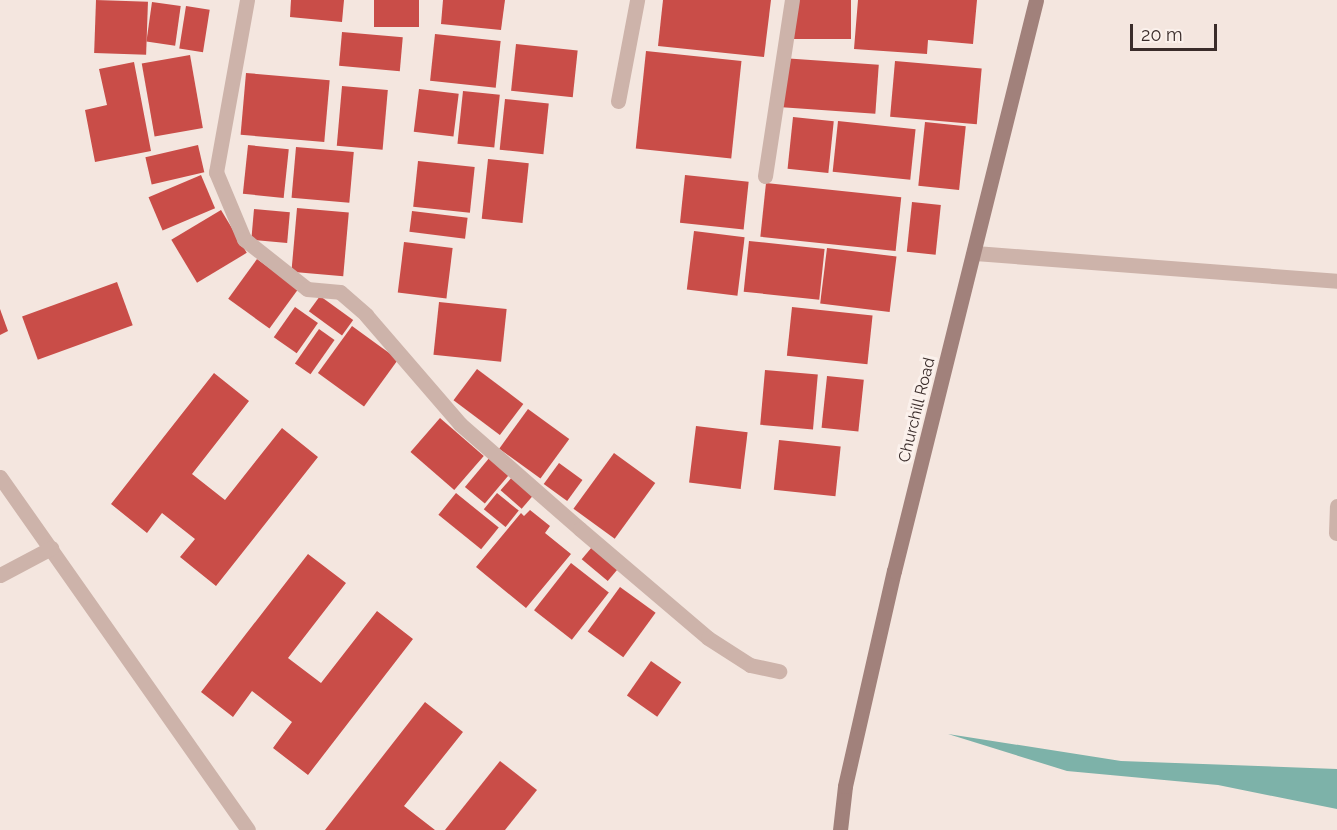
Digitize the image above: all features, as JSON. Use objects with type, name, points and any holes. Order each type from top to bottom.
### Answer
[{"type":"street","points":[[247,0],[216,172],[244,239],[307,289],[340,292],[366,315],[460,424],[580,529],[708,638],[750,665],[778,672]]},
{"type":"street","points":[[618,101],[637,0]]},
{"type":"street","points":[[765,176],[792,0]]},
{"type":"street","name":"Churchill Road","points":[[840,830],[845,786],[894,571],[975,253],[1036,0]]},
{"type":"street","points":[[975,253],[1337,281]]},
{"type":"street","points":[[0,477],[248,830]]},
{"type":"street","points":[[1336,533],[1337,506]]},
{"type":"street","points":[[0,575],[51,548]]},
{"type":"water","points":[[948,734],[1121,761],[1337,769],[1337,809],[1218,785],[1067,771]]},
{"type":"building","points":[[96,0],[148,2],[146,55],[94,53]]},
{"type":"building","points":[[291,0],[344,0],[342,22],[290,17]]},
{"type":"building","points":[[374,0],[419,0],[419,27],[374,27]]},
{"type":"building","points":[[443,0],[505,0],[501,30],[441,24]]},
{"type":"building","points":[[663,0],[771,0],[764,57],[658,46]]},
{"type":"building","points":[[793,0],[851,0],[851,39],[793,39]]},
{"type":"building","points":[[858,0],[977,0],[973,44],[928,40],[927,54],[854,49]]},
{"type":"building","points":[[152,2],[181,6],[175,46],[146,42]]},
{"type":"building","points":[[186,6],[210,10],[203,52],[179,48]]},
{"type":"building","points":[[342,32],[403,37],[400,71],[339,66]]},
{"type":"building","points":[[435,34],[501,41],[496,88],[430,81]]},
{"type":"building","points":[[516,44],[578,50],[573,97],[511,91]]},
{"type":"building","points":[[646,51],[741,61],[731,158],[636,148]]},
{"type":"building","points":[[190,55],[203,128],[155,136],[142,64]]},
{"type":"building","points":[[782,58],[879,65],[875,114],[779,107]]},
{"type":"building","points":[[895,61],[982,69],[977,124],[890,117]]},
{"type":"building","points":[[134,62],[151,151],[95,162],[85,110],[107,105],[99,69]]},
{"type":"building","points":[[246,73],[330,80],[324,142],[241,135]]},
{"type":"building","points":[[342,86],[388,90],[383,150],[337,146]]},
{"type":"building","points":[[419,89],[459,94],[453,137],[414,132]]},
{"type":"building","points":[[463,91],[500,95],[494,148],[457,144]]},
{"type":"building","points":[[505,99],[549,104],[543,154],[500,150]]},
{"type":"building","points":[[793,117],[834,121],[828,173],[788,169]]},
{"type":"building","points":[[838,121],[916,129],[910,180],[833,172]]},
{"type":"building","points":[[925,122],[966,126],[959,190],[918,186]]},
{"type":"building","points":[[198,145],[204,172],[152,184],[145,157]]},
{"type":"building","points":[[248,145],[289,149],[284,198],[243,194]]},
{"type":"building","points":[[296,147],[354,152],[349,203],[292,198]]},
{"type":"building","points":[[488,159],[529,163],[523,223],[482,219]]},
{"type":"building","points":[[418,161],[475,167],[470,213],[413,207]]},
{"type":"building","points":[[201,175],[215,208],[163,230],[149,197]]},
{"type":"building","points":[[685,175],[749,182],[744,229],[680,223]]},
{"type":"building","points":[[766,183],[901,197],[896,251],[760,237]]},
{"type":"building","points":[[912,202],[941,205],[936,255],[907,252]]},
{"type":"building","points":[[297,208],[349,213],[343,276],[291,272]]},
{"type":"building","points":[[254,209],[290,212],[287,243],[251,240]]},
{"type":"building","points":[[221,210],[247,253],[197,283],[171,240]]},
{"type":"building","points":[[412,211],[468,218],[465,239],[409,232]]},
{"type":"building","points":[[694,231],[745,237],[737,296],[687,290]]},
{"type":"building","points":[[749,241],[825,249],[819,300],[744,292]]},
{"type":"building","points":[[404,242],[453,248],[446,299],[398,293]]},
{"type":"building","points":[[827,248],[896,257],[890,312],[820,304]]},
{"type":"building","points":[[257,259],[298,289],[269,329],[228,299]]},
{"type":"building","points":[[117,282],[133,325],[38,360],[22,317]]},
{"type":"building","points":[[320,296],[353,320],[342,335],[309,311]]},
{"type":"building","points":[[439,302],[507,309],[501,362],[433,355]]},
{"type":"building","points":[[295,307],[318,323],[297,353],[274,337]]},
{"type":"building","points":[[792,307],[873,315],[867,364],[787,356]]},
{"type":"building","points":[[0,309],[8,331],[0,335]]},
{"type":"building","points":[[352,326],[398,360],[364,406],[318,373]]},
{"type":"building","points":[[319,329],[335,340],[310,374],[295,363]]},
{"type":"building","points":[[477,369],[523,404],[500,435],[454,400]]},
{"type":"building","points":[[765,370],[818,375],[813,429],[760,425]]},
{"type":"building","points":[[214,373],[249,401],[192,474],[225,500],[282,428],[318,457],[216,586],[180,557],[195,539],[162,513],[147,533],[111,504]]},
{"type":"building","points":[[827,376],[864,380],[858,432],[822,428]]},
{"type":"building","points":[[528,409],[569,439],[540,479],[499,449]]},
{"type":"building","points":[[440,418],[484,456],[454,490],[410,452]]},
{"type":"building","points":[[696,426],[748,432],[741,489],[689,483]]},
{"type":"building","points":[[779,440],[841,446],[835,496],[774,490]]},
{"type":"building","points":[[614,453],[655,483],[615,539],[573,509]]},
{"type":"building","points":[[490,457],[510,474],[485,504],[465,487]]},
{"type":"building","points":[[559,463],[582,480],[567,501],[544,484]]},
{"type":"building","points":[[513,476],[534,494],[522,509],[501,490]]},
{"type":"building","points":[[456,493],[499,528],[481,549],[438,515]]},
{"type":"building","points":[[497,493],[519,511],[506,527],[484,509]]},
{"type":"building","points":[[530,510],[550,526],[545,533],[571,554],[526,608],[476,567],[521,513],[524,516]]},
{"type":"building","points":[[592,547],[618,569],[608,581],[582,559]]},
{"type":"building","points":[[308,554],[346,583],[288,658],[321,683],[377,611],[413,639],[308,775],[273,748],[292,722],[252,691],[233,717],[201,692]]},
{"type":"building","points":[[571,563],[609,593],[572,640],[534,610]]},
{"type":"building","points":[[620,587],[656,613],[623,657],[588,631]]},
{"type":"building","points":[[651,661],[681,682],[657,717],[627,695]]},
{"type":"building","points":[[425,702],[463,732],[404,806],[435,830],[325,830]]},
{"type":"building","points":[[500,761],[537,790],[505,830],[445,830]]}]
